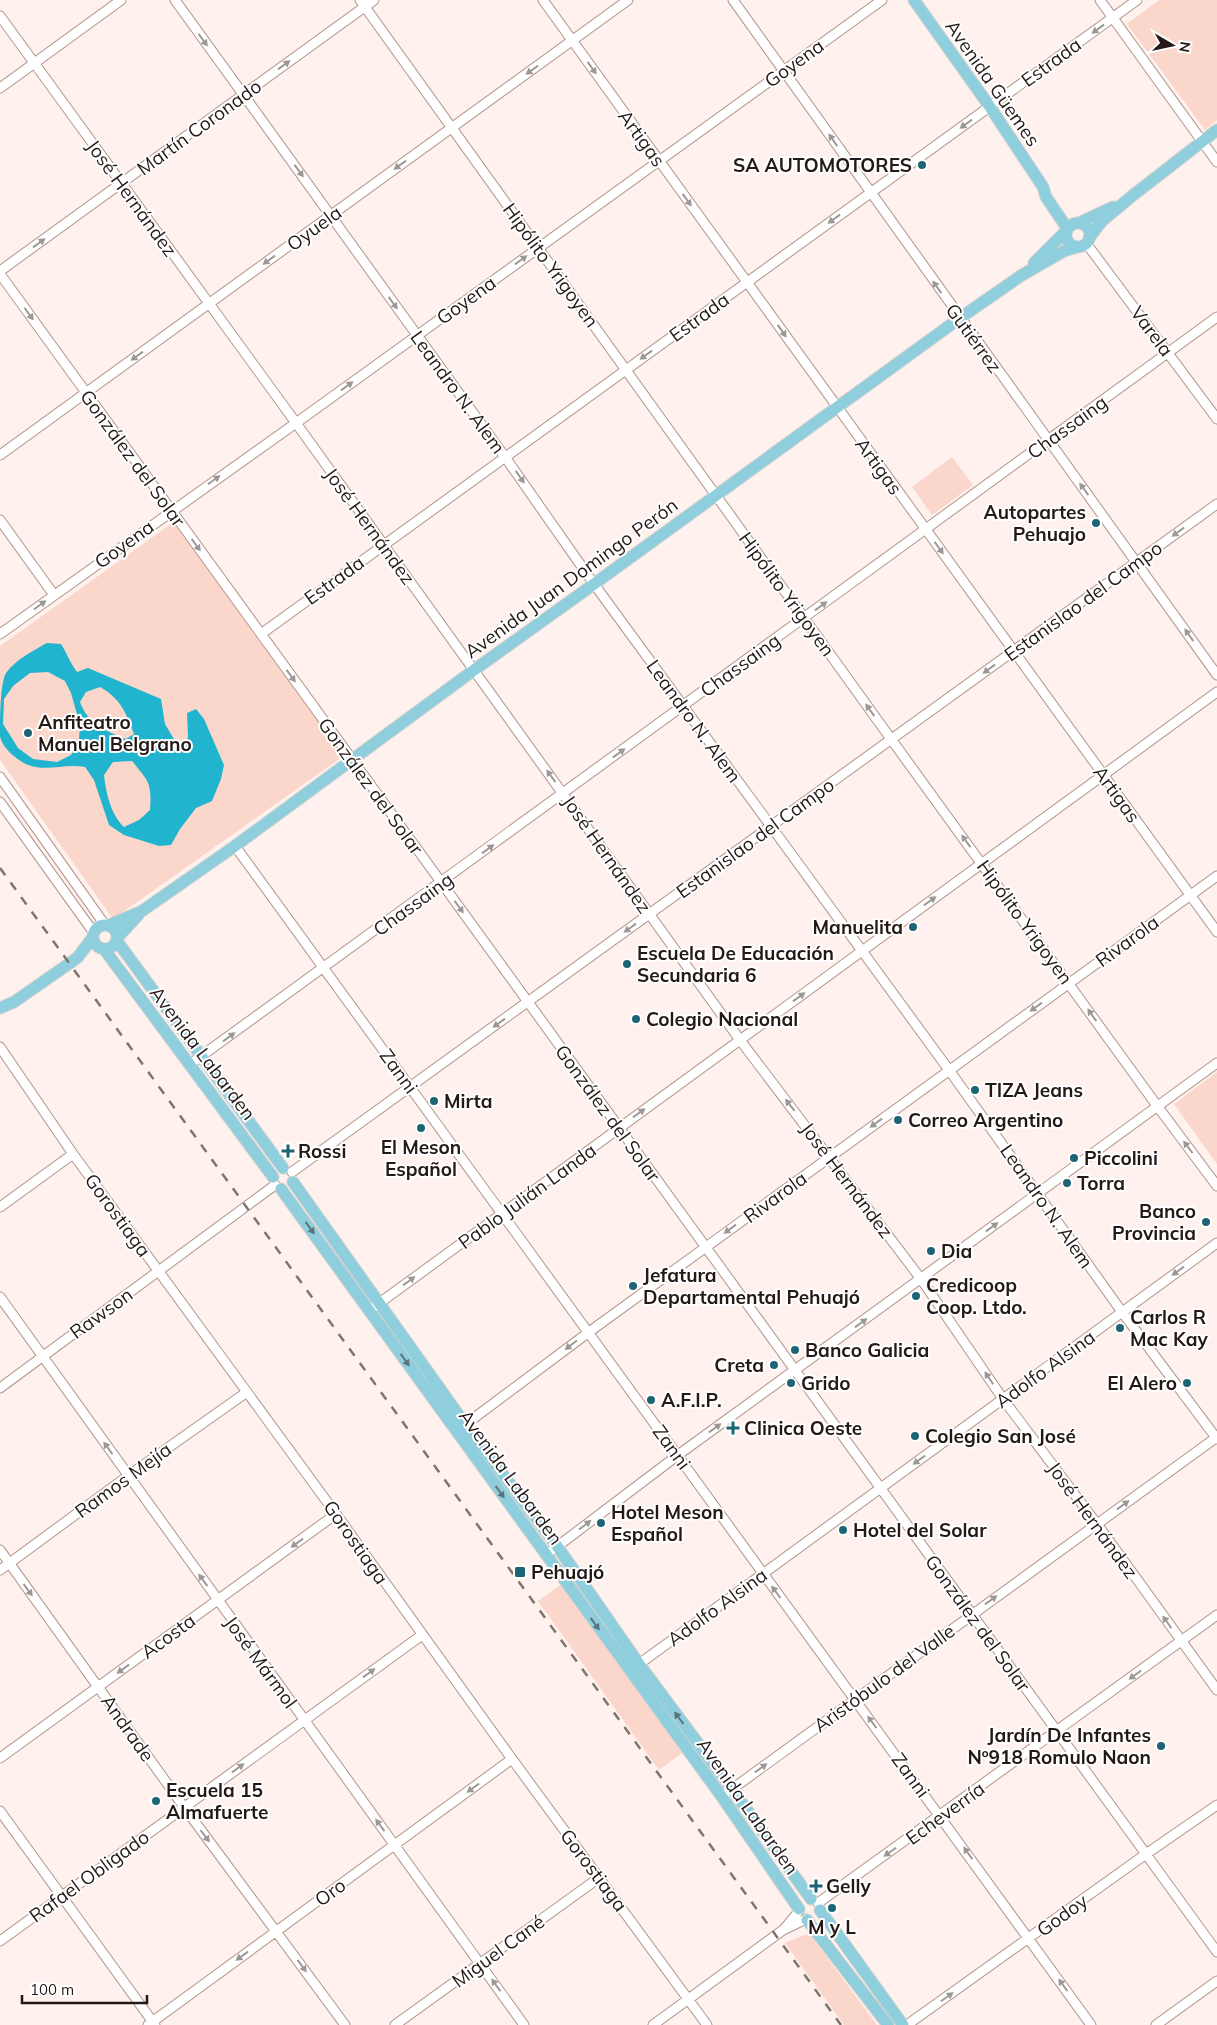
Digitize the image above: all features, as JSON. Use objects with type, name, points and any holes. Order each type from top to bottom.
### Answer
[{"type":"main road","name":"Avenida Güemes","points":[[914,0],[990,106],[1043,187],[1046,197],[1072,226]]},
{"type":"main road","name":"Avenida Juan Domingo Perón","points":[[107,925],[142,911],[235,846],[474,670],[1022,274],[1064,251],[1084,243],[1102,221],[1217,130]]},
{"type":"main road","name":"Avenida Juan Domingo Perón","points":[[1022,274],[1072,226],[1132,196]]},
{"type":"main road","points":[[1072,226],[1087,227],[1084,243],[1069,244],[1067,241],[1072,226]]},
{"type":"main road","name":"Avenida Juan Domingo Perón","points":[[117,940],[142,911]]},
{"type":"main road","points":[[0,1015],[14,1002],[78,957],[112,947],[117,940],[115,930],[107,925],[99,927],[78,957]]},
{"type":"main road","points":[[94,935],[96,944],[103,949]]},
{"type":"main road","name":"Avenida Labarden","points":[[117,940],[201,1057],[290,1174],[456,1432],[546,1555],[732,1789],[904,2025]]},
{"type":"main road","name":"Avenida Labarden","points":[[103,949],[276,1184],[466,1424],[556,1546],[634,1667],[803,1915],[888,2025]]},
{"type":"main road","points":[[0,1008],[14,1002]]},
{"type":"main road","points":[[276,1170],[290,1174],[288,1188],[276,1184],[276,1170]]},
{"type":"main road","points":[[803,1901],[816,1904],[816,1918],[803,1915],[803,1901]]},
{"type":"street","points":[[0,88],[121,0]]},
{"type":"street","name":"Leandro N. Alem","points":[[175,0],[770,827],[949,1070],[1122,1312],[1217,1438]]},
{"type":"street","name":"Martín Coronado","points":[[0,273],[243,95],[362,3],[374,0]]},
{"type":"street","name":"Artigas","points":[[543,0],[1217,932]]},
{"type":"street","name":"Oyuela","points":[[0,455],[628,0]]},
{"type":"street","name":"Gutiérrez","points":[[733,0],[1217,675]]},
{"type":"street","name":"Goyena","points":[[0,634],[882,0]]},
{"type":"street","points":[[1100,0],[1217,162]]},
{"type":"street","name":"Estrada","points":[[260,634],[1137,0]]},
{"type":"street","name":"Hipólito Yrigoyen","points":[[362,3],[627,369],[891,739],[1217,1186]]},
{"type":"street","name":"José Hernández","points":[[0,16],[296,423],[740,1040],[921,1279],[1004,1399],[1217,1690]]},
{"type":"street","name":"Varela","points":[[1084,243],[1217,419]]},
{"type":"street","name":"González del Solar","points":[[0,273],[1217,1952]]},
{"type":"street","name":"Chassaing","points":[[189,1065],[564,794],[1217,317]]},
{"type":"street","name":"Estanislao del Campo","points":[[290,1174],[1217,504]]},
{"type":"street","points":[[0,520],[54,595]]},
{"type":"street","name":"Pablo Julián Landa","points":[[374,1306],[1217,692]]},
{"type":"street","points":[[0,777],[107,925]]},
{"type":"street","points":[[0,802],[94,935]]},
{"type":"street","name":"Zanni","points":[[235,846],[1091,2025]]},
{"type":"street","name":"Rivarola","points":[[456,1432],[589,1332],[1217,876]]},
{"type":"street","name":"Gorostiaga","points":[[0,1047],[3,1055],[73,1154],[707,2025]]},
{"type":"street","points":[[546,1555],[678,1455],[1217,1063]]},
{"type":"street","points":[[0,1207],[73,1154]]},
{"type":"street","name":"Rawson","points":[[0,1388],[276,1184]]},
{"type":"street","name":"Adolfo Alsina","points":[[634,1667],[1217,1243]]},
{"type":"street","name":"José Mármol","points":[[0,1297],[524,2025]]},
{"type":"street","name":"Ramos Mejía","points":[[0,1570],[246,1392]]},
{"type":"street","name":"Aristóbulo del Valle","points":[[722,1797],[1217,1438]]},
{"type":"street","name":"Acosta","points":[[0,1758],[336,1514]]},
{"type":"street","name":"Andrade","points":[[0,1550],[99,1686],[184,1808],[345,2025]]},
{"type":"street","name":"Echeverría","points":[[816,1904],[1217,1616]]},
{"type":"street","name":"Rafael Obligado","points":[[0,1941],[422,1635]]},
{"type":"street","name":"Oro","points":[[152,2024],[512,1759]]},
{"type":"street","name":"Godoy","points":[[908,2025],[1217,1805]]},
{"type":"street","points":[[0,1812],[152,2024]]},
{"type":"street","name":"Miguel Cané","points":[[395,2025],[600,1877]]},
{"type":"street","points":[[653,2025],[803,1915]]},
{"type":"street","points":[[1156,2025],[1217,1981]]},
{"type":"shaded area","points":[[1159,0],[1217,0],[1217,120],[1205,130],[1127,24]]},
{"type":"shaded area","points":[[952,457],[973,485],[932,515],[912,487]]},
{"type":"shaded area","points":[[178,519],[345,755],[113,919],[0,760],[0,646]]},
{"type":"shaded area","points":[[1217,1072],[1217,1164],[1174,1104]]},
{"type":"shaded area","points":[[562,1584],[682,1753],[659,1770],[538,1601]]},
{"type":"shaded area","points":[[809,1933],[877,2025],[844,2025],[785,1943]]},
{"type":"water","points":[[47,643],[61,644],[77,672],[88,668],[161,699],[165,724],[178,746],[185,748],[188,736],[187,713],[196,709],[204,719],[224,765],[221,779],[212,801],[196,808],[180,829],[171,845],[159,846],[124,835],[109,825],[94,780],[85,767],[35,767],[19,760],[4,745],[0,736],[0,722],[1,696],[5,675],[18,661]],"holes":[[[48,672],[65,681],[71,693],[80,725],[79,739],[71,755],[57,762],[33,759],[18,748],[3,724],[4,699],[13,686],[30,673]],[[100,687],[113,696],[125,713],[134,734],[126,739],[98,726],[83,710],[80,702],[86,692]],[[132,761],[148,782],[149,787],[150,810],[139,820],[124,827],[112,810],[105,782],[104,775],[113,762]]]},
{"type":"railway","points":[[0,868],[841,2025]]},
{"type":"place","name":"SA AUTOMOTORES","points":[[922,165]]},
{"type":"place","name":"Autopartes Pehuajo","points":[[1096,523]]},
{"type":"place","name":"Anfiteatro Manuel Belgrano","points":[[28,733]]},
{"type":"place","name":"Manuelita","points":[[913,927]]},
{"type":"place","name":"Escuela De Educación Secundaria 6","points":[[627,964]]},
{"type":"place","name":"Colegio Nacional","points":[[636,1019]]},
{"type":"place","name":"TIZA Jeans","points":[[975,1090]]},
{"type":"place","name":"Mirta","points":[[434,1101]]},
{"type":"place","name":"Correo Argentino","points":[[898,1120]]},
{"type":"place","name":"El Meson Español","points":[[421,1128]]},
{"type":"place","name":"Rossi","points":[[288,1151]]},
{"type":"place","name":"Piccolini","points":[[1074,1158]]},
{"type":"place","name":"Torra","points":[[1067,1183]]},
{"type":"place","name":"Banco Provincia","points":[[1206,1222]]},
{"type":"place","name":"Dia","points":[[931,1251]]},
{"type":"place","name":"Jefatura Departamental Pehuajó","points":[[633,1286]]},
{"type":"place","name":"Credicoop Coop. Ltdo.","points":[[916,1296]]},
{"type":"place","name":"Carlos R Mac Kay","points":[[1120,1328]]},
{"type":"place","name":"Banco Galicia","points":[[795,1350]]},
{"type":"place","name":"Creta","points":[[774,1365]]},
{"type":"place","name":"Grido","points":[[791,1383]]},
{"type":"place","name":"El Alero","points":[[1187,1383]]},
{"type":"place","name":"A.F.I.P.","points":[[651,1400]]},
{"type":"place","name":"Clinica Oeste","points":[[733,1428]]},
{"type":"place","name":"Colegio San José","points":[[915,1436]]},
{"type":"place","name":"Hotel Meson Español","points":[[601,1523]]},
{"type":"place","name":"Hotel del Solar","points":[[843,1530]]},
{"type":"place","name":"Pehuajó","points":[[520,1572]]},
{"type":"place","name":"Jardín De Infantes Nº918 Romulo Naon","points":[[1161,1746]]},
{"type":"place","name":"Escuela 15 Almafuerte","points":[[156,1801]]},
{"type":"place","name":"Gelly","points":[[816,1886]]},
{"type":"place","name":"M y L","points":[[832,1908]]}]
